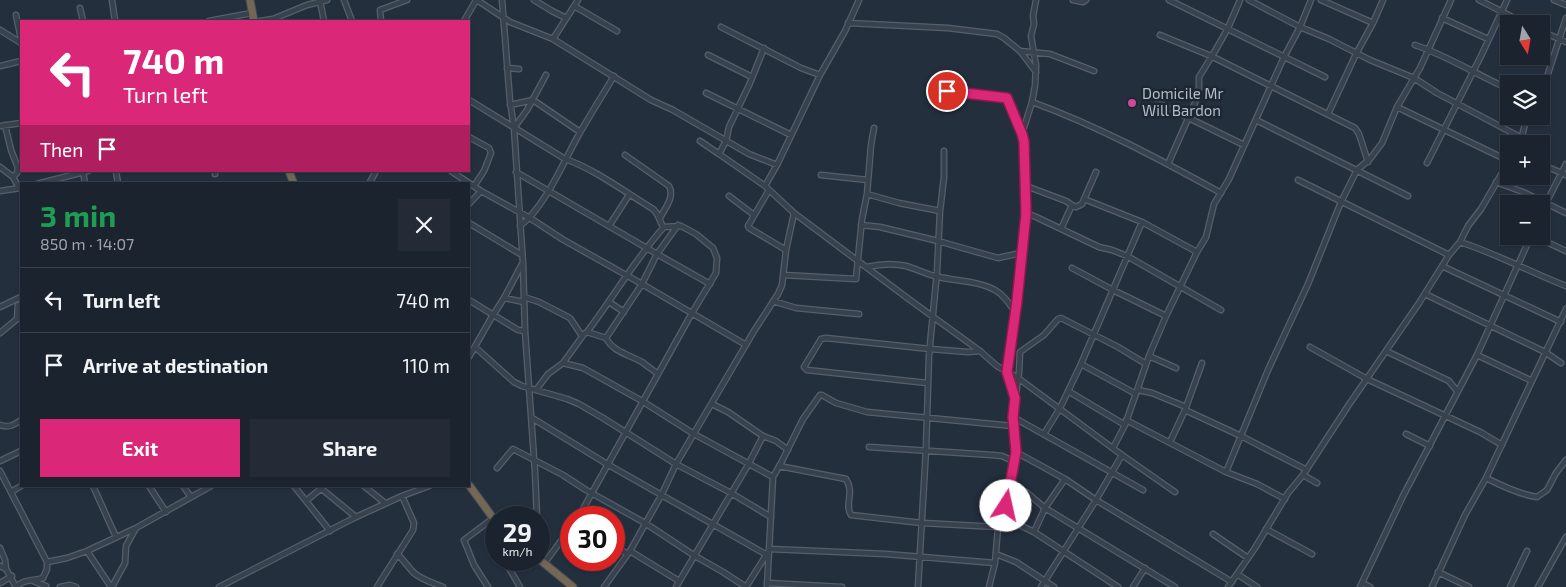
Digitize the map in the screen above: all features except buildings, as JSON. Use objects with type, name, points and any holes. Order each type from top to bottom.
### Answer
[{"type":"highway","points":[[250,0],[254,20]]},
{"type":"highway","points":[[470,487],[485,508]]},
{"type":"highway","points":[[550,568],[573,587]]},
{"type":"street","points":[[112,0],[115,20]]},
{"type":"street","points":[[266,20],[326,0]]},
{"type":"street","points":[[344,0],[352,20]]},
{"type":"street","points":[[381,20],[380,13],[382,9],[407,0]]},
{"type":"street","points":[[502,0],[510,105],[514,128],[523,263],[524,332],[532,418],[536,506]]},
{"type":"street","points":[[534,0],[566,18]]},
{"type":"street","points":[[553,39],[578,0]]},
{"type":"street","points":[[765,186],[860,0]]},
{"type":"street","points":[[1022,134],[1032,102],[1036,72],[1031,36],[1036,0]]},
{"type":"street","points":[[1073,0],[1083,2],[1086,0]]},
{"type":"street","points":[[1169,0],[1325,77]]},
{"type":"street","points":[[1168,164],[1195,103],[1199,89],[1199,77],[1228,28],[1240,0]]},
{"type":"street","points":[[1250,0],[1356,54],[1414,78],[1516,135]]},
{"type":"street","points":[[1113,448],[1126,422],[1149,356],[1166,316],[1206,237],[1214,204],[1228,179],[1311,0]]},
{"type":"street","points":[[1321,0],[1373,23]]},
{"type":"street","points":[[1328,114],[1373,23],[1382,0]]},
{"type":"street","points":[[1226,472],[1268,370],[1308,284],[1341,202],[1357,170],[1368,162],[1382,143],[1397,107],[1414,78],[1451,0]]},
{"type":"street","points":[[1479,0],[1507,15]]},
{"type":"street","points":[[1427,163],[1507,0]]},
{"type":"street","points":[[1554,0],[1566,4]]},
{"type":"street","points":[[320,1],[324,20]]},
{"type":"street","points":[[465,20],[477,1],[516,25],[553,39],[651,100],[749,154],[777,165]]},
{"type":"street","points":[[574,6],[617,31]]},
{"type":"street","points":[[80,8],[83,20]]},
{"type":"street","points":[[214,20],[252,13]]},
{"type":"street","points":[[16,15],[20,36]]},
{"type":"street","points":[[1442,18],[1488,39]]},
{"type":"street","points":[[1548,75],[1566,18]]},
{"type":"street","points":[[848,23],[948,28],[997,34],[1020,51],[1036,72]]},
{"type":"street","points":[[721,27],[820,76]]},
{"type":"street","points":[[0,30],[20,40]]},
{"type":"street","points":[[1160,35],[1211,56],[1355,128],[1358,131],[1368,162]]},
{"type":"street","points":[[1550,36],[1566,42]]},
{"type":"street","points":[[1414,45],[1452,60],[1500,85]]},
{"type":"street","points":[[718,154],[726,141],[729,127],[764,48]]},
{"type":"street","points":[[1020,51],[1055,55],[1094,71]]},
{"type":"street","points":[[708,54],[752,77]]},
{"type":"street","points":[[0,66],[20,61]]},
{"type":"street","points":[[507,68],[519,69]]},
{"type":"street","points":[[514,128],[527,110],[546,75]]},
{"type":"street","points":[[520,226],[530,218],[548,190],[614,76]]},
{"type":"street","points":[[947,91],[1007,98],[1022,134],[1026,214],[1007,372],[1015,398]]},
{"type":"street","points":[[706,93],[791,135]]},
{"type":"street","points":[[510,105],[533,100],[580,132]]},
{"type":"street","points":[[470,101],[565,160],[592,172],[653,209],[664,227]]},
{"type":"street","points":[[1032,102],[1069,116],[1168,164],[1221,193]]},
{"type":"street","points":[[1158,102],[1244,145]]},
{"type":"street","points":[[1397,107],[1500,157]]},
{"type":"street","points":[[1256,120],[1408,196]]},
{"type":"street","points":[[13,177],[17,173],[18,168],[2,126],[20,123]]},
{"type":"street","points":[[783,275],[854,280],[857,277],[861,225],[867,194],[874,128]]},
{"type":"street","points":[[470,138],[489,148],[491,153],[484,171],[474,186]]},
{"type":"street","points":[[700,141],[765,186],[794,212],[980,351],[996,366],[1018,378],[1175,492]]},
{"type":"street","points":[[918,587],[926,449],[927,383],[944,177],[944,151]]},
{"type":"street","points":[[625,155],[669,186],[672,191],[671,197],[660,218]]},
{"type":"street","points":[[1550,197],[1564,174],[1566,164]]},
{"type":"street","points":[[0,167],[13,177],[20,187]]},
{"type":"street","points":[[1550,168],[1564,174]]},
{"type":"street","points":[[45,182],[85,172]]},
{"type":"street","points":[[453,172],[468,182]]},
{"type":"street","points":[[516,172],[710,284]]},
{"type":"street","points":[[1026,186],[1078,207],[1084,199],[1096,172]]},
{"type":"street","points":[[821,176],[868,180]]},
{"type":"street","points":[[1228,587],[1285,499],[1425,294],[1449,255],[1460,242],[1500,176]]},
{"type":"street","points":[[1298,180],[1449,255]]},
{"type":"street","points":[[1496,182],[1530,195]]},
{"type":"street","points":[[470,183],[562,239],[746,345]]},
{"type":"street","points":[[0,191],[20,188]]},
{"type":"street","points":[[770,190],[748,224],[749,228],[786,250]]},
{"type":"street","points":[[470,203],[481,191]]},
{"type":"street","points":[[609,226],[629,194]]},
{"type":"street","points":[[867,194],[898,203],[940,211]]},
{"type":"street","points":[[729,196],[754,215]]},
{"type":"street","points":[[1084,199],[1142,222],[1197,252]]},
{"type":"street","points":[[1062,229],[1072,205]]},
{"type":"street","points":[[1550,206],[1566,213]]},
{"type":"street","points":[[604,587],[628,552],[662,494],[676,464],[781,289],[786,250],[794,212]]},
{"type":"street","points":[[1026,214],[1099,247],[1127,256],[1221,310]]},
{"type":"street","points":[[1044,434],[1060,408],[1081,364],[1142,222]]},
{"type":"street","points":[[470,223],[522,255]]},
{"type":"street","points":[[606,338],[642,284],[657,254],[678,225]]},
{"type":"street","points":[[536,390],[548,374],[562,363],[585,334],[634,265],[664,227],[678,225],[696,234],[713,248],[718,265],[716,273],[624,432],[584,506]]},
{"type":"street","points":[[861,225],[880,227],[998,258],[1021,253]]},
{"type":"street","points":[[1460,242],[1492,253],[1566,286]]},
{"type":"street","points":[[1550,244],[1566,251]]},
{"type":"street","points":[[1370,587],[1361,585],[1400,502],[1477,355],[1505,296],[1517,265],[1528,245]]},
{"type":"street","points":[[470,355],[523,263]]},
{"type":"street","points":[[867,267],[889,264],[904,266],[936,277],[968,282],[995,290],[1006,298],[1015,312]]},
{"type":"street","points":[[1442,266],[1560,322]]},
{"type":"street","points":[[1072,268],[1166,316]]},
{"type":"street","points":[[1425,294],[1545,352],[1561,363]]},
{"type":"street","points":[[504,298],[539,302],[570,318],[585,334],[606,338],[619,351],[658,374]]},
{"type":"street","points":[[470,301],[524,332]]},
{"type":"street","points":[[773,301],[796,308],[859,314]]},
{"type":"street","points":[[609,302],[624,312]]},
{"type":"street","points":[[0,307],[18,304],[19,319],[0,333]]},
{"type":"street","points":[[1432,587],[1465,515],[1486,478],[1566,309]]},
{"type":"street","points":[[989,587],[995,563],[998,527],[1006,506],[1016,452],[1013,417],[1020,352],[1040,338],[1060,318],[1118,347],[1146,364]]},
{"type":"street","points":[[927,383],[807,370],[804,367],[821,339],[826,338],[930,349],[980,351]]},
{"type":"street","points":[[475,347],[514,382],[579,404],[676,464],[771,517]]},
{"type":"street","points":[[1310,347],[1367,379],[1480,432],[1502,445]]},
{"type":"street","points":[[1386,351],[1449,381],[1457,391]]},
{"type":"street","points":[[1477,355],[1532,382]]},
{"type":"street","points":[[1149,356],[1176,368]]},
{"type":"street","points":[[996,366],[1009,359],[1019,361]]},
{"type":"street","points":[[562,363],[583,368],[748,465],[773,477]]},
{"type":"street","points":[[1170,442],[1202,363]]},
{"type":"street","points":[[1081,364],[1137,392],[1152,393],[1185,408],[1306,469]]},
{"type":"street","points":[[1068,391],[1226,472],[1257,484],[1285,499]]},
{"type":"street","points":[[842,587],[767,585],[773,477],[804,419],[820,395],[836,404],[858,410],[1013,426]]},
{"type":"street","points":[[712,404],[788,450]]},
{"type":"street","points":[[1013,417],[1143,490]]},
{"type":"street","points":[[532,418],[607,464],[767,555]]},
{"type":"street","points":[[0,425],[6,427],[13,426],[20,421]]},
{"type":"street","points":[[1406,434],[1430,446]]},
{"type":"street","points":[[676,587],[763,436]]},
{"type":"street","points":[[870,447],[926,449],[949,453],[992,455],[1002,456],[1014,461]]},
{"type":"street","points":[[497,468],[512,449],[563,475],[645,523],[746,587],[770,549]]},
{"type":"street","points":[[1,460],[20,451]]},
{"type":"street","points":[[1016,452],[1065,479],[1096,500],[1232,582]]},
{"type":"street","points":[[1041,587],[1122,455]]},
{"type":"street","points":[[1486,478],[1526,496],[1537,497],[1547,490],[1556,472],[1566,460]]},
{"type":"street","points":[[779,466],[846,479],[850,484],[851,492],[848,507],[851,514],[922,522],[998,527]]},
{"type":"street","points":[[0,472],[47,562],[43,578],[46,586]]},
{"type":"street","points":[[1303,475],[1317,483]]},
{"type":"street","points":[[1034,532],[1045,508],[1065,479]]},
{"type":"street","points":[[11,492],[20,487]]},
{"type":"street","points":[[93,487],[116,536]]},
{"type":"street","points":[[151,487],[166,512]]},
{"type":"street","points":[[184,487],[191,497]]},
{"type":"street","points":[[47,562],[87,551],[136,528],[209,487]]},
{"type":"street","points":[[295,487],[330,531]]},
{"type":"street","points":[[306,501],[321,487],[356,517]]},
{"type":"street","points":[[365,487],[385,503]]},
{"type":"street","points":[[219,587],[385,503],[426,487]]},
{"type":"street","points":[[1009,488],[1026,492],[1045,508],[1175,587]]},
{"type":"street","points":[[379,586],[413,530],[414,523],[402,496]]},
{"type":"street","points":[[1001,519],[1034,532],[1118,587]]},
{"type":"street","points":[[485,526],[464,540],[474,565],[488,587]]},
{"type":"street","points":[[87,551],[111,587],[125,563],[126,546],[136,528]]},
{"type":"street","points":[[1266,530],[1312,554]]},
{"type":"street","points":[[1213,534],[1248,558]]},
{"type":"street","points":[[1538,587],[1564,546],[1566,537]]},
{"type":"street","points":[[550,552],[560,540]]},
{"type":"street","points":[[0,548],[5,560],[6,569]]},
{"type":"street","points":[[770,549],[886,554],[995,563]]},
{"type":"street","points":[[625,551],[680,581]]},
{"type":"street","points":[[1511,587],[1527,551]]},
{"type":"street","points":[[397,554],[413,572],[443,587]]},
{"type":"street","points":[[996,554],[1016,562],[1054,587]]},
{"type":"street","points":[[5,560],[0,565],[12,576],[16,586]]},
{"type":"street","points":[[1133,587],[1145,568]]},
{"type":"street","points":[[510,571],[520,587]]},
{"type":"street","points":[[1438,572],[1469,587]]},
{"type":"street","points":[[1237,574],[1257,587]]},
{"type":"street","points":[[2,582],[12,576]]},
{"type":"street","points":[[2,582],[16,586],[24,581],[43,578]]},
{"type":"street","points":[[33,581],[46,586]]},
{"type":"street","points":[[60,587],[70,585],[76,587]]},
{"type":"place","name":"Domicile Mr Will Bardon","points":[[1132,103]]},
{"type":"route","points":[[947,91],[1007,98],[1024,142],[1026,214],[1024,242],[1021,253],[1017,301],[1007,372],[1015,398],[1013,417],[1016,452],[1006,506]]}]
